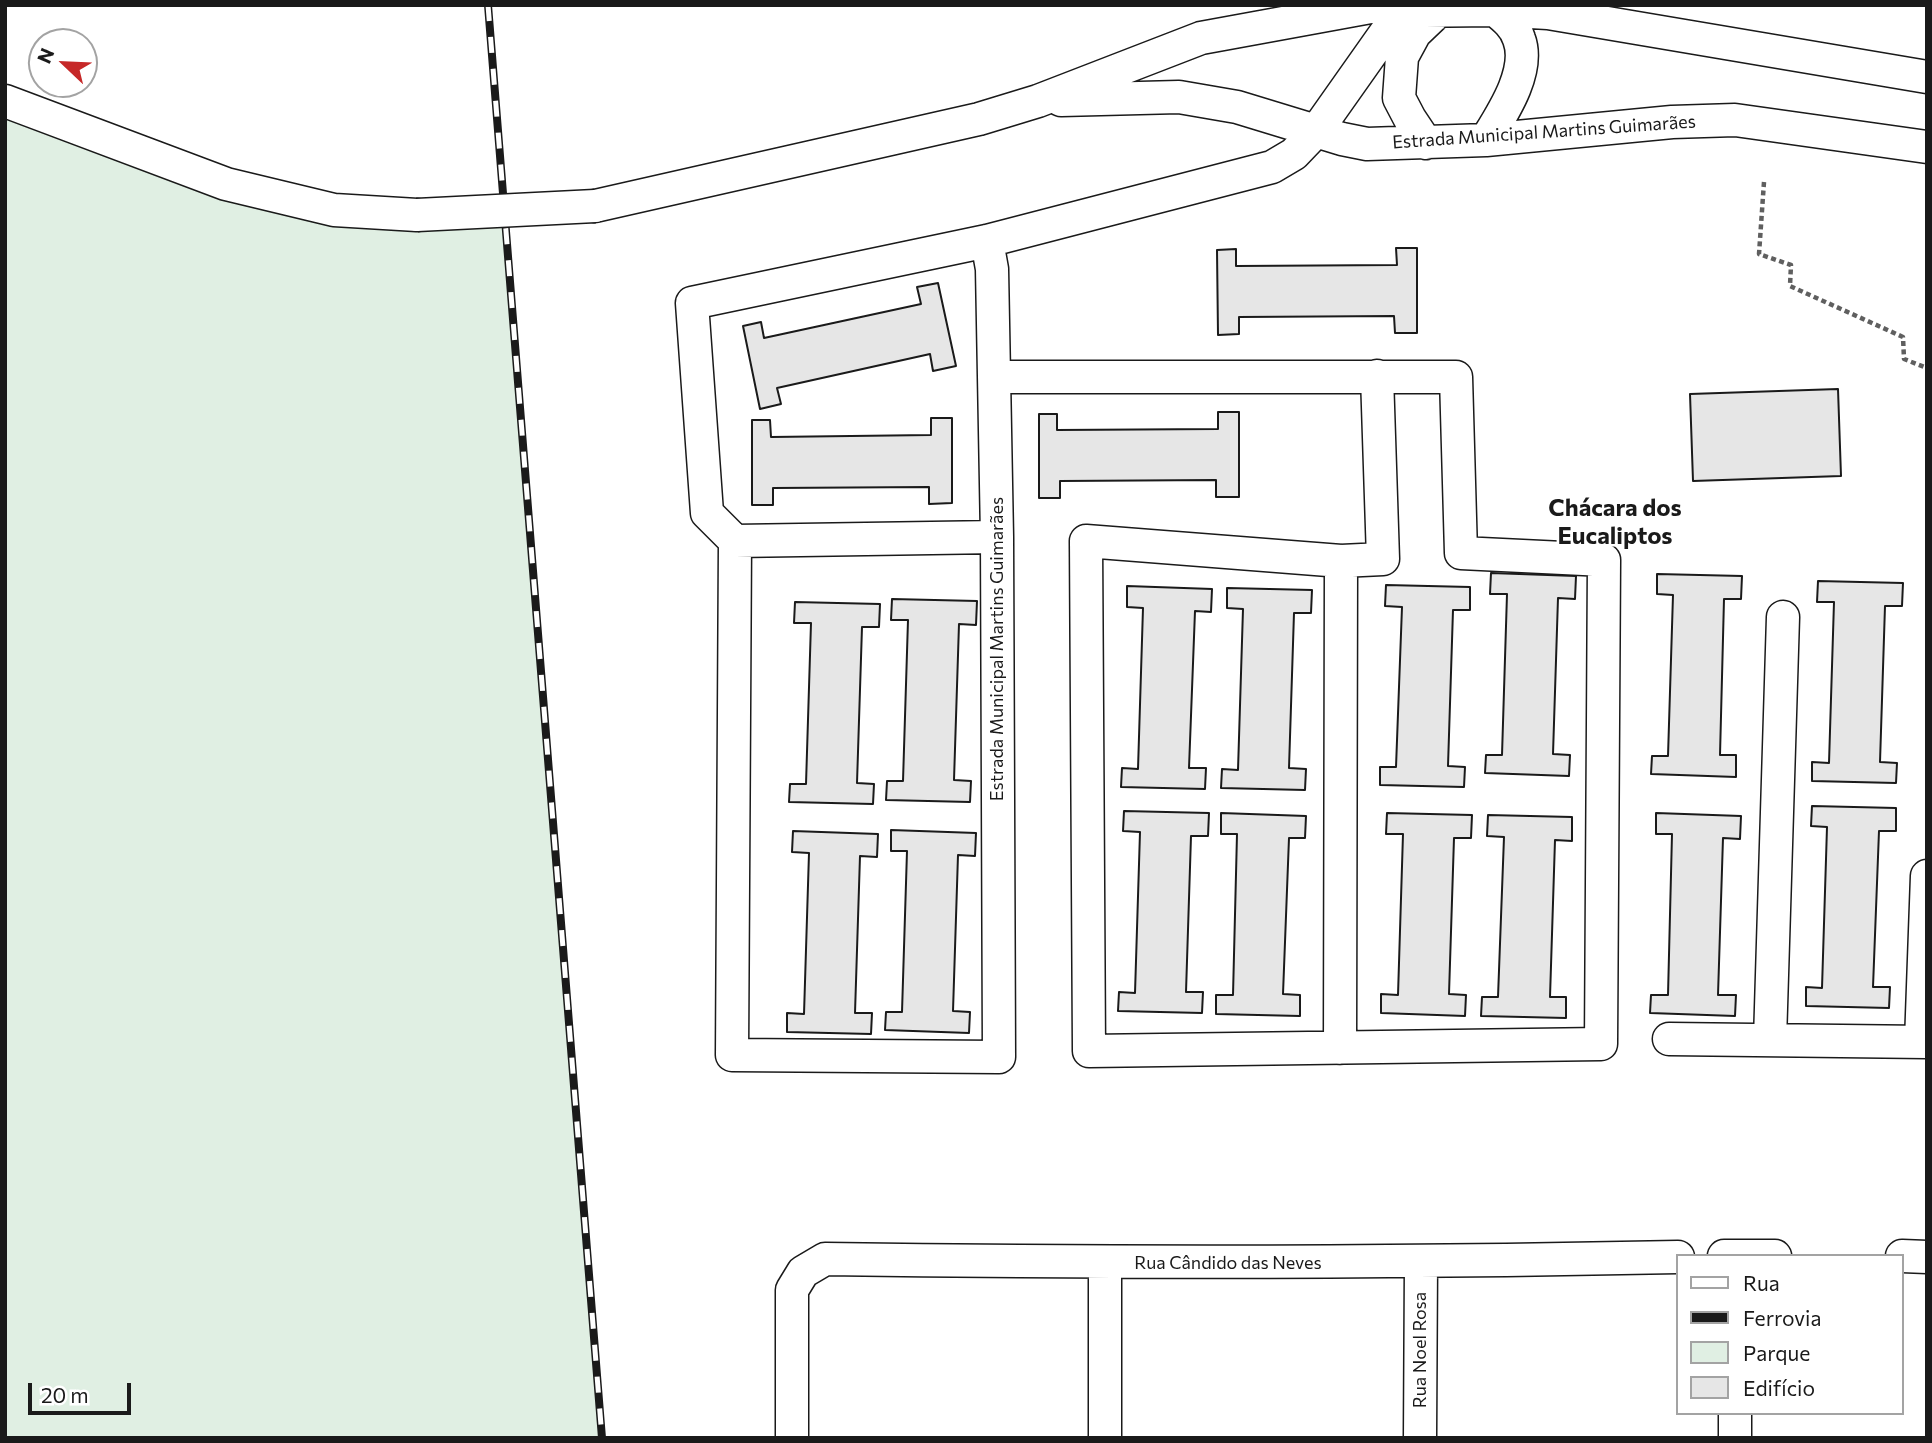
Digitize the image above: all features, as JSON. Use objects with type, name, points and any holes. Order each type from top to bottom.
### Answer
[{"type":"street","name":"Estrada Municipal Martins Guimarães","points":[[5,101],[226,184],[334,210],[417,215],[594,206],[965,122],[1038,101],[1201,38],[1376,6],[1401,11],[1495,10],[1548,13],[1927,77]]},
{"type":"street","points":[[1486,140],[1509,102],[1522,64],[1520,40],[1511,24],[1495,10]]},
{"type":"street","points":[[997,537],[735,541],[707,513],[692,303],[987,241],[1272,167],[1294,154],[1317,130],[1401,11]]},
{"type":"street","points":[[1426,144],[1399,98],[1402,57],[1415,33],[1437,12]]},
{"type":"street","name":"Estrada Municipal Martins Guimarães","points":[[1038,101],[1179,97],[1237,107],[1367,144],[1426,144],[1672,122],[1735,120],[1927,147]]},
{"type":"street","name":"Estrada Municipal Martins Guimarães","points":[[735,541],[732,1055],[999,1057],[997,537],[992,269],[987,241]]},
{"type":"street","points":[[994,377],[1377,376],[1456,377],[1461,553],[1604,560],[1601,1044],[1089,1051],[1086,541],[1341,561],[1383,559],[1377,376]]},
{"type":"street","points":[[1340,1048],[1341,561]]},
{"type":"street","points":[[1770,1041],[1783,617]]},
{"type":"street","points":[[1669,1039],[1924,1042],[1927,876]]},
{"type":"street","points":[[1904,1256],[1927,1257]]},
{"type":"street","name":"Rua Cândido das Neves","points":[[792,1438],[792,1290],[803,1272],[825,1259],[1105,1263],[1420,1262],[1676,1257]]},
{"type":"street","name":"Rua Noel Rosa","points":[[1420,1262],[1420,1438]]},
{"type":"street","points":[[1105,1263],[1105,1438]]},
{"type":"street","points":[[1735,1415],[1735,1438]]},
{"type":"path","points":[[1764,182],[1759,254],[1791,265],[1790,286],[1903,337],[1904,359],[1927,368]]},
{"type":"green space","points":[[5,101],[226,184],[505,217],[601,1438],[5,1438]]},
{"type":"building","points":[[1396,248],[1417,248],[1417,333],[1395,333],[1394,316],[1239,317],[1239,334],[1218,335],[1217,250],[1236,249],[1236,266],[1397,265]]},
{"type":"building","points":[[938,283],[956,366],[933,371],[930,354],[777,388],[781,404],[760,409],[743,326],[761,322],[764,338],[921,304],[917,287]]},
{"type":"building","points":[[1838,389],[1841,476],[1693,481],[1690,394]]},
{"type":"building","points":[[1218,412],[1239,412],[1239,497],[1216,497],[1216,480],[1060,481],[1060,498],[1039,498],[1039,414],[1057,414],[1057,430],[1218,429]]},
{"type":"building","points":[[931,418],[952,418],[952,503],[929,504],[929,487],[773,488],[773,505],[752,505],[752,420],[770,420],[771,437],[931,435]]},
{"type":"building","points":[[1491,573],[1576,576],[1575,599],[1558,598],[1553,754],[1570,755],[1569,776],[1485,773],[1486,755],[1502,755],[1507,594],[1490,594]]},
{"type":"building","points":[[1657,574],[1742,576],[1741,599],[1724,599],[1720,755],[1736,755],[1736,777],[1651,774],[1652,756],[1668,756],[1673,595],[1657,594]]},
{"type":"building","points":[[1818,581],[1903,583],[1902,606],[1885,606],[1880,762],[1897,763],[1896,783],[1812,781],[1812,762],[1829,763],[1834,602],[1817,602]]},
{"type":"building","points":[[1386,585],[1470,587],[1470,610],[1453,610],[1448,766],[1465,767],[1464,787],[1380,785],[1380,767],[1396,767],[1402,607],[1385,606]]},
{"type":"building","points":[[1127,586],[1212,589],[1211,612],[1195,611],[1189,768],[1206,768],[1205,789],[1121,787],[1122,768],[1138,769],[1143,608],[1127,607]]},
{"type":"building","points":[[1227,588],[1312,590],[1311,613],[1294,613],[1289,768],[1306,769],[1305,790],[1221,788],[1222,769],[1238,770],[1243,609],[1227,608]]},
{"type":"building","points":[[892,599],[977,601],[976,625],[959,624],[954,780],[971,781],[970,802],[886,800],[887,781],[903,781],[908,620],[891,620]]},
{"type":"building","points":[[795,602],[880,604],[879,627],[862,627],[857,783],[874,784],[873,804],[789,802],[790,784],[806,784],[811,623],[794,623]]},
{"type":"building","points":[[1812,806],[1896,808],[1896,831],[1879,831],[1873,987],[1890,987],[1889,1008],[1806,1006],[1806,987],[1822,988],[1827,827],[1811,826]]},
{"type":"building","points":[[1124,811],[1209,813],[1208,836],[1191,836],[1186,992],[1203,992],[1202,1013],[1118,1011],[1119,992],[1135,993],[1140,832],[1123,831]]},
{"type":"building","points":[[1221,813],[1306,816],[1305,838],[1289,838],[1283,994],[1300,995],[1300,1016],[1216,1014],[1216,995],[1233,995],[1237,834],[1221,834]]},
{"type":"building","points":[[1387,813],[1472,815],[1471,838],[1454,838],[1449,994],[1466,995],[1465,1016],[1381,1013],[1381,994],[1398,995],[1403,834],[1386,834]]},
{"type":"building","points":[[1656,813],[1741,816],[1740,839],[1723,838],[1718,995],[1736,995],[1735,1016],[1650,1013],[1651,995],[1668,995],[1672,834],[1656,834]]},
{"type":"building","points":[[1488,815],[1572,817],[1572,841],[1555,840],[1550,997],[1566,997],[1566,1018],[1481,1016],[1482,997],[1498,997],[1504,837],[1487,836]]},
{"type":"building","points":[[891,830],[976,833],[975,856],[958,855],[953,1011],[970,1012],[969,1033],[885,1030],[886,1012],[902,1012],[907,851],[891,851]]},
{"type":"building","points":[[793,831],[878,834],[877,857],[860,856],[855,1013],[872,1013],[871,1034],[787,1032],[787,1013],[804,1014],[809,853],[792,852]]},
{"type":"railway","points":[[488,5],[602,1438]]},
{"type":"district","name":"Chácara dos Eucaliptos","points":[[1615,522]]}]
